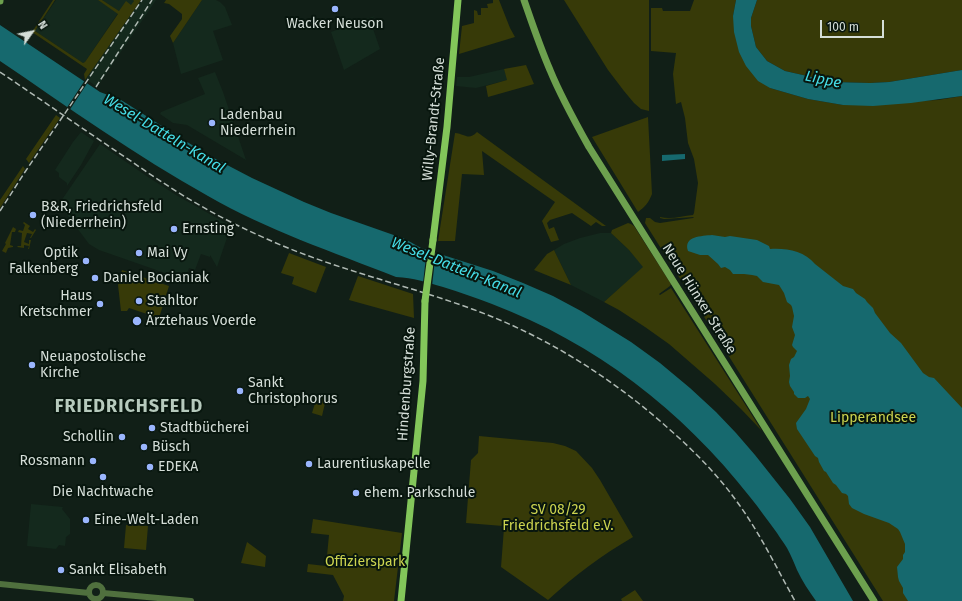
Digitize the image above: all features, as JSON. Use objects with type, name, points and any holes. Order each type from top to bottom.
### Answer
[{"type":"main road","name":"Willy-Brandt-Straße","points":[[433,240],[447,128],[458,0]]},
{"type":"main road","name":"Neue Hünxer Straße","points":[[524,0],[550,70],[562,97],[589,147],[874,601]]},
{"type":"main road","name":"Hindenburgstraße","points":[[400,601],[423,381],[425,302],[433,240]]},
{"type":"street","points":[[0,584],[89,593]]},
{"type":"street","points":[[89,593],[91,587],[97,585],[103,593]]},
{"type":"street","points":[[89,593],[92,598],[97,599],[101,597],[103,593]]},
{"type":"street","points":[[103,593],[191,601]]},
{"type":"shaded area","points":[[56,0],[98,0],[118,13],[83,63],[35,31]]},
{"type":"shaded area","points":[[102,0],[134,1],[132,5],[120,12]]},
{"type":"shaded area","points":[[141,0],[156,0],[97,87],[86,79]]},
{"type":"shaded area","points":[[202,0],[216,0],[220,2],[225,7],[232,25],[213,31],[223,60],[181,74],[173,43]]},
{"type":"shaded area","points":[[375,16],[370,20],[380,49],[344,70],[331,32]]},
{"type":"shaded area","points":[[504,69],[508,80],[476,88],[456,86],[457,77],[469,77]]},
{"type":"shaded area","points":[[215,72],[246,160],[187,125],[173,123],[160,114],[161,112],[205,94],[198,78]]},
{"type":"shaded area","points":[[81,132],[94,141],[81,165],[67,186],[67,183],[59,177],[59,173],[55,170]]},
{"type":"shaded area","points":[[100,144],[176,195],[231,226],[217,267],[210,255],[210,257],[201,254],[195,270],[189,268],[185,280],[99,250],[89,244],[59,204]]},
{"type":"shaded area","points":[[600,233],[611,233],[644,267],[604,302],[571,285],[554,250],[564,244],[580,238]]},
{"type":"shaded area","points":[[31,504],[63,507],[62,509],[70,519],[70,534],[66,537],[65,546],[59,545],[56,549],[27,546]]},
{"type":"green space","points":[[53,0],[55,0],[35,31],[83,63],[118,14],[98,0],[102,0],[119,11],[126,1],[131,5],[134,1],[133,0],[141,0],[85,80],[84,74],[87,69],[32,32]]},
{"type":"green space","points":[[166,0],[202,0],[173,43],[170,36],[182,19],[182,14],[169,4],[164,3]]},
{"type":"green space","points":[[493,0],[499,0],[515,37],[459,54],[462,26],[474,23],[474,10],[477,11],[478,15],[481,15],[481,8],[488,8],[487,4],[493,3]]},
{"type":"green space","points":[[564,0],[649,0],[649,111],[641,109],[624,91],[608,70]]},
{"type":"green space","points":[[694,0],[736,0],[733,16],[770,88],[808,99],[843,105],[938,100],[962,96],[962,601],[883,601],[645,223],[646,218],[650,218],[655,222],[660,223],[694,217],[660,218],[693,215],[698,183],[694,159],[688,143],[685,118],[681,102],[676,104],[673,74],[676,53],[651,51],[651,8],[662,8],[663,11],[690,11]]},
{"type":"green space","points":[[757,0],[962,0],[962,70],[889,82],[870,83],[834,82],[785,71],[767,61],[756,47],[751,26],[751,18]]},
{"type":"green space","points":[[526,65],[534,84],[488,97],[486,86],[507,80],[504,69]]},
{"type":"green space","points":[[56,115],[60,118],[29,163],[26,159]]},
{"type":"green space","points":[[648,117],[652,194],[643,208],[638,212],[592,137]]},
{"type":"green space","points":[[477,132],[606,226],[602,226],[596,222],[591,226],[572,213],[550,220],[547,223],[549,229],[554,227],[559,240],[551,242],[542,221],[555,202],[482,151],[484,175],[462,174],[455,241],[438,241],[455,133],[469,137]]},
{"type":"green space","points":[[23,166],[25,169],[0,208],[0,200]]},
{"type":"green space","points":[[24,222],[30,226],[28,229],[33,232],[35,229],[36,230],[31,238],[32,234],[27,233],[24,242],[29,244],[29,240],[31,240],[29,249],[29,246],[24,245],[24,248],[17,247],[21,246],[22,233],[18,232],[19,230],[23,231],[25,225],[23,223]]},
{"type":"green space","points":[[628,223],[634,226],[671,284],[659,294],[660,295],[671,288],[762,431],[715,384],[669,344],[619,310],[604,302],[643,267],[629,250],[611,233],[612,230]]},
{"type":"green space","points":[[13,227],[16,229],[15,232],[12,232],[10,245],[13,247],[8,248],[6,253],[2,251]]},
{"type":"green space","points":[[554,250],[571,285],[534,270],[547,254]]},
{"type":"green space","points":[[289,253],[326,267],[316,293],[292,284],[294,277],[281,273]]},
{"type":"green space","points":[[122,270],[169,286],[159,318],[129,308],[127,311],[121,311],[118,285]]},
{"type":"green space","points":[[358,276],[413,294],[414,318],[349,300]]},
{"type":"green space","points":[[317,397],[326,399],[322,416],[312,413]]},
{"type":"green space","name":"SV 08/29 Friedrichsfeld e.V.","points":[[479,436],[553,443],[576,451],[592,468],[600,480],[633,537],[589,566],[548,600],[501,567],[503,526],[466,523],[471,460],[478,453]]},
{"type":"green space","name":"Offizierspark","points":[[313,519],[402,533],[394,601],[343,601],[344,596],[333,575],[307,572],[308,564],[326,566],[329,535],[311,533]]},
{"type":"green space","points":[[126,525],[148,526],[146,550],[124,548]]},
{"type":"green space","points":[[247,542],[266,556],[265,567],[241,563]]},
{"type":"green space","points":[[635,590],[643,601],[622,601],[621,599]]},
{"type":"water","name":"Lippe","points":[[736,0],[757,0],[751,18],[751,26],[756,47],[767,61],[785,71],[834,82],[870,83],[889,82],[962,70],[962,96],[911,103],[873,106],[843,105],[808,99],[770,88],[758,81],[746,66],[739,52],[734,32],[733,16]]},
{"type":"water","name":"Wesel-Datteln-Kanal","points":[[0,25],[100,92],[121,100],[208,155],[252,178],[304,202],[405,239],[421,248],[493,271],[523,283],[553,296],[581,311],[631,342],[660,363],[690,388],[716,412],[755,455],[810,527],[853,601],[816,601],[801,578],[788,551],[777,533],[724,465],[666,408],[634,382],[601,359],[566,338],[530,320],[462,293],[431,283],[396,277],[324,249],[253,219],[181,181],[128,148],[0,61]]},
{"type":"water","points":[[685,154],[685,159],[662,161],[662,155]]},
{"type":"water","name":"Lipperandsee","points":[[712,235],[757,240],[769,246],[770,249],[795,251],[806,256],[843,286],[853,289],[865,299],[890,333],[901,343],[923,373],[934,378],[962,408],[962,601],[908,601],[903,593],[903,588],[898,577],[897,567],[903,559],[905,552],[905,544],[900,532],[889,523],[852,508],[849,504],[848,496],[842,493],[833,483],[824,471],[818,458],[815,456],[797,429],[796,423],[806,409],[810,399],[808,396],[805,398],[798,398],[794,394],[789,382],[789,365],[791,359],[797,351],[792,345],[795,335],[792,327],[794,316],[791,305],[787,302],[779,285],[763,282],[757,276],[733,274],[725,267],[721,268],[708,255],[700,255],[688,251],[688,242],[694,238]]},
{"type":"pier","points":[[85,80],[88,82],[69,111],[66,109]]},
{"type":"pier","points":[[427,248],[436,251],[432,286],[423,283]]},
{"type":"railway","points":[[0,211],[142,0]]},
{"type":"railway","points":[[96,87],[152,0]]},
{"type":"railway","points":[[0,72],[166,185],[233,223],[292,250],[343,268],[446,300],[499,319],[525,331],[576,359],[646,409],[695,453],[712,471],[744,511],[767,549],[795,601]]},
{"type":"place","name":"Wacker Neuson","points":[[335,9]]},
{"type":"place","name":"Ladenbau Niederrhein","points":[[212,123]]},
{"type":"place","name":"B&R, Friedrichsfeld (Niederrhein)","points":[[33,215]]},
{"type":"place","name":"Ernsting","points":[[174,229]]},
{"type":"place","name":"Mai Vy","points":[[139,253]]},
{"type":"place","name":"Optik Falkenberg","points":[[86,261]]},
{"type":"place","name":"Daniel Bocianiak","points":[[95,278]]},
{"type":"place","name":"Stahltor","points":[[139,301]]},
{"type":"place","name":"Haus Kretschmer","points":[[100,304]]},
{"type":"place","name":"Ärztehaus Voerde","points":[[137,321]]},
{"type":"place","name":"Neuapostolische Kirche","points":[[32,365]]},
{"type":"place","name":"Sankt Christophorus","points":[[240,391]]},
{"type":"place","name":"Stadtbücherei","points":[[152,428]]},
{"type":"place","name":"Schollin","points":[[122,437]]},
{"type":"place","name":"Büsch","points":[[144,447]]},
{"type":"place","name":"Rossmann","points":[[93,461]]},
{"type":"place","name":"Laurentiuskapelle","points":[[309,464]]},
{"type":"place","name":"EDEKA","points":[[150,467]]},
{"type":"place","name":"Die Nachtwache","points":[[103,477]]},
{"type":"place","name":"ehem. Parkschule","points":[[356,493]]},
{"type":"place","name":"Eine-Welt-Laden","points":[[86,520]]},
{"type":"place","name":"Sankt Elisabeth","points":[[61,570]]},
{"type":"district","name":"FRIEDRICHSFELD","points":[[129,407]]}]
